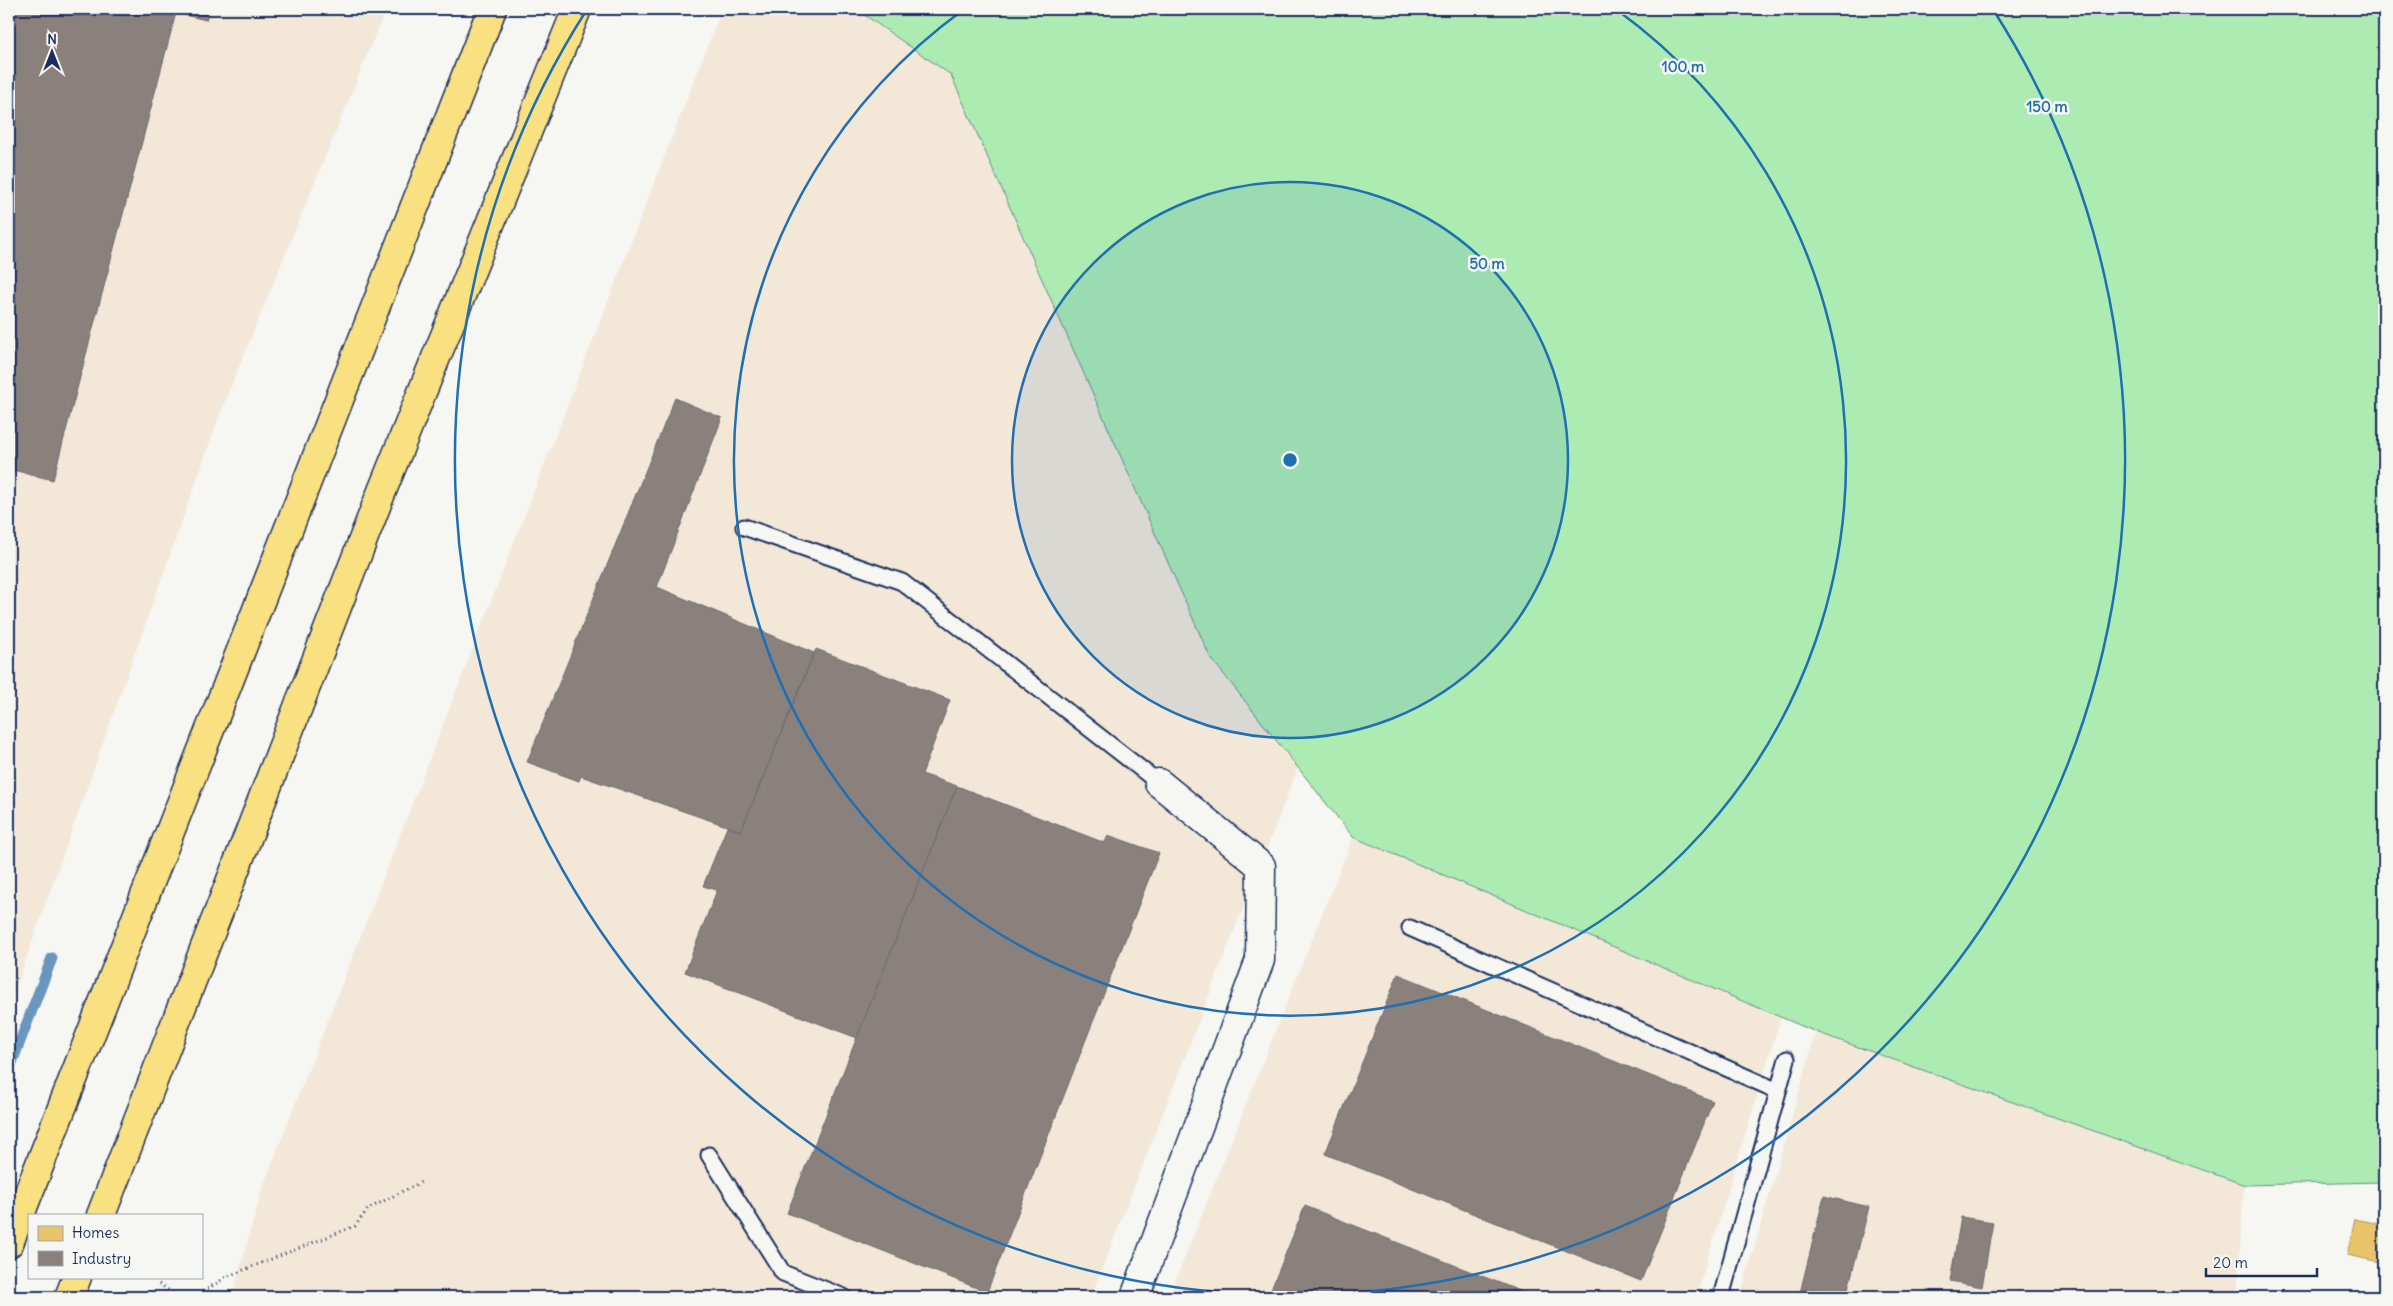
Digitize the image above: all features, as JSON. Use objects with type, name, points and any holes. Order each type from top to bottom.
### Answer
[{"type":"highway","points":[[9,1243],[492,9]]},
{"type":"highway","points":[[101,1214],[384,487],[576,9]]},
{"type":"highway","points":[[69,1297],[77,1278]]},
{"type":"street","points":[[1135,1297],[1260,960],[1261,866],[1160,783]]},
{"type":"lane","points":[[744,527],[902,582],[1160,783]]},
{"type":"lane","points":[[1410,928],[1778,1091]]},
{"type":"lane","points":[[1721,1297],[1787,1059]]},
{"type":"lane","points":[[709,1155],[782,1273],[844,1297]]},
{"type":"path","points":[[195,1297],[226,1277],[355,1226],[368,1209],[422,1181]]},
{"type":"path","points":[[159,1284],[179,1297]]},
{"type":"shaded area","points":[[9,9],[386,9],[223,406],[9,1007]]},
{"type":"shaded area","points":[[722,9],[856,9],[951,75],[1210,657],[1298,768],[1091,1297],[232,1297],[262,1189]]},
{"type":"shaded area","points":[[1353,837],[1781,1017],[1696,1297],[1169,1297]]},
{"type":"shaded area","points":[[1816,1032],[2244,1185],[2237,1297],[1740,1297]]},
{"type":"green space","points":[[856,9],[2384,9],[2384,1182],[2245,1185],[1816,1032],[1353,837],[1210,657],[951,75]]},
{"type":"building: Homes","points":[[2355,1219],[2384,1225],[2384,1263],[2347,1255]]},
{"type":"building: Industry","points":[[9,9],[177,9],[53,480],[9,469]]},
{"type":"building: Industry","points":[[177,9],[209,9],[206,20],[176,13]]},
{"type":"building: Industry","points":[[675,398],[722,418],[657,587],[814,653],[741,831],[581,776],[579,781],[527,762]]},
{"type":"building: Industry","points":[[816,649],[950,700],[922,774],[957,786],[857,1038],[685,972],[717,890],[703,886],[727,827],[741,831]]},
{"type":"building: Industry","points":[[957,786],[1105,843],[1108,835],[1159,853],[987,1292],[787,1213]]},
{"type":"building: Industry","points":[[1398,974],[1713,1101],[1641,1281],[1325,1154]]},
{"type":"building: Industry","points":[[1824,1196],[1869,1207],[1846,1297],[1799,1297]]},
{"type":"building: Industry","points":[[1305,1206],[1535,1297],[1268,1297]]},
{"type":"building: Industry","points":[[1961,1217],[1993,1222],[1982,1287],[1950,1281]]},
{"type":"waterway","points":[[9,1070],[52,958]]}]
